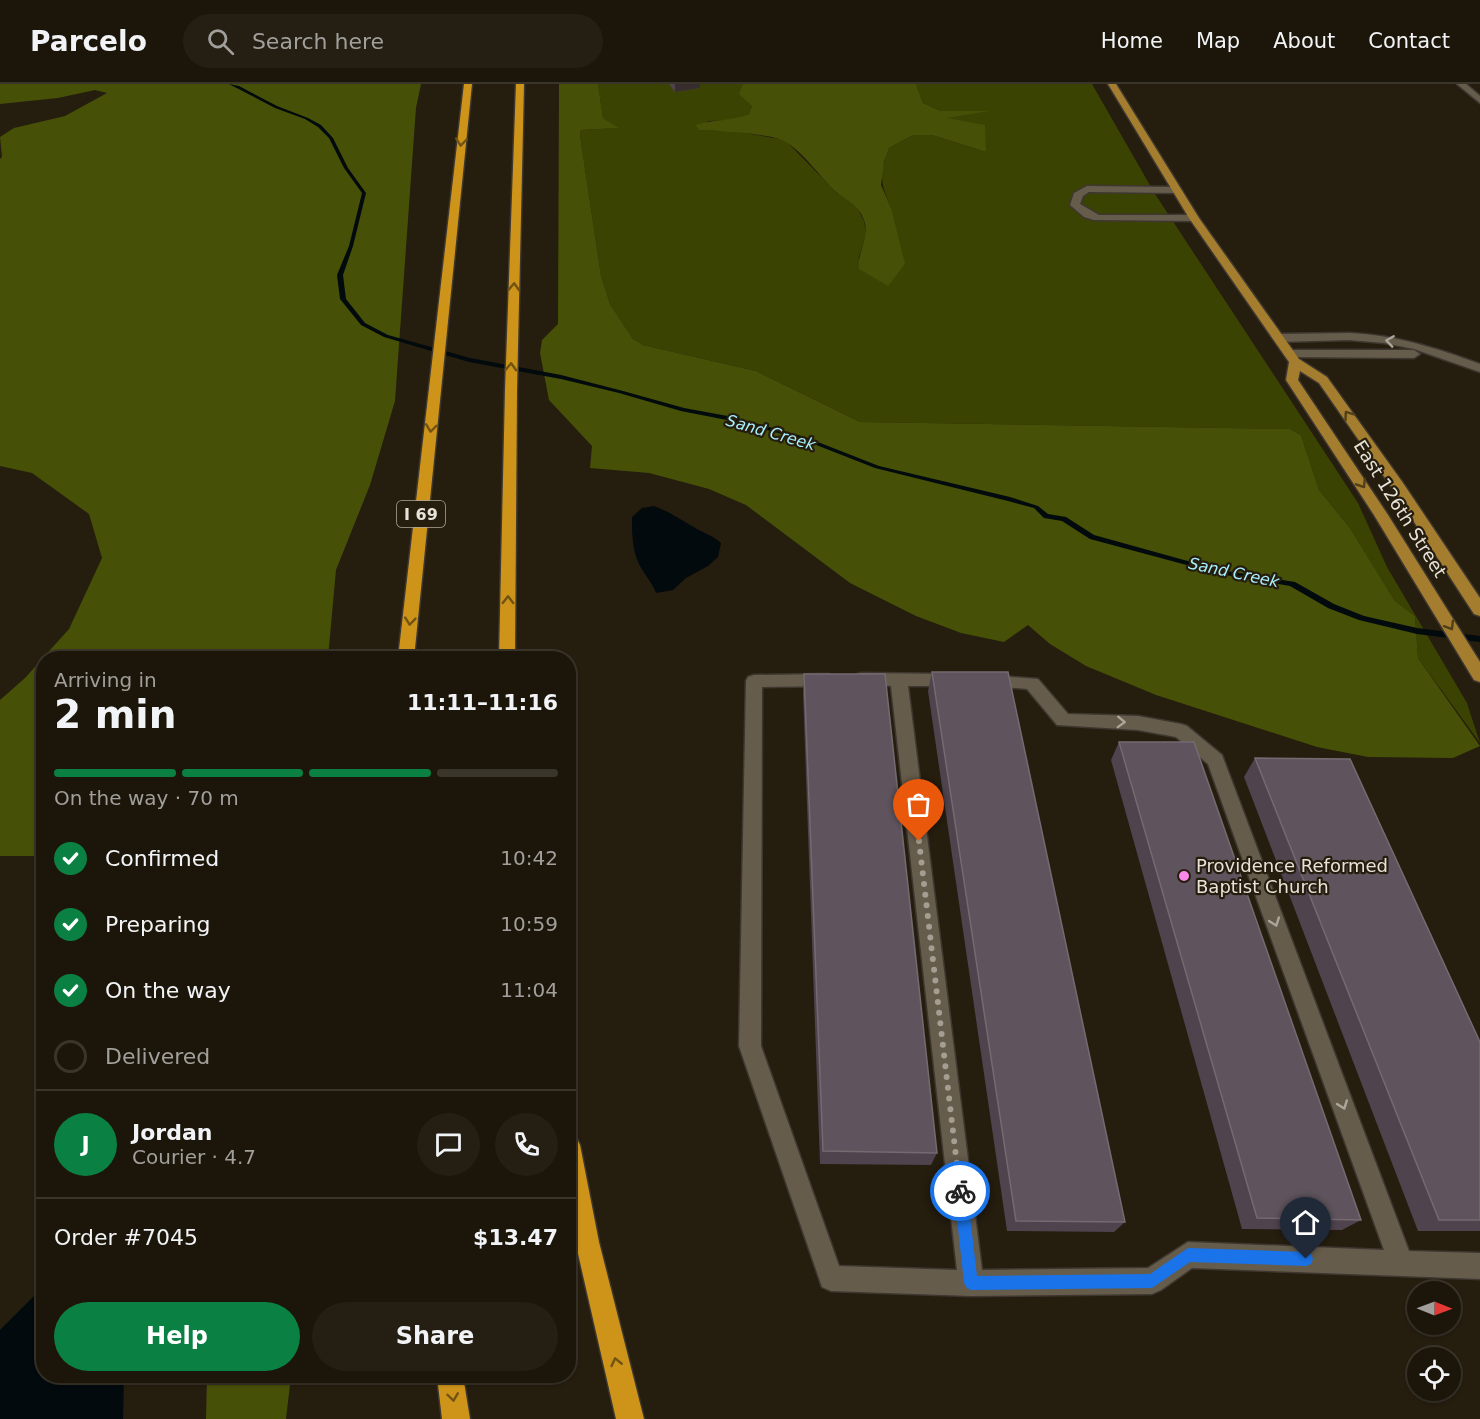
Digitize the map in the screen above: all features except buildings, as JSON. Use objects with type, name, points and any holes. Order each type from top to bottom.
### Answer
[{"type":"highway","name":"I 69","points":[[407,651],[468,84]]},
{"type":"highway","points":[[507,651],[512,345],[520,84]]},
{"type":"highway","points":[[576,1186],[587,1242],[630,1419]]},
{"type":"highway","points":[[451,1383],[456,1419]]},
{"type":"main road","name":"East 126th Street","points":[[1112,84],[1194,218],[1293,358],[1323,380],[1480,610]]},
{"type":"main road","name":"East 126th Street","points":[[1293,358],[1292,380],[1358,478],[1480,676]]},
{"type":"street","points":[[1461,84],[1480,100]]},
{"type":"street","points":[[1176,190],[1087,189],[1078,195],[1075,205],[1098,219],[1194,218]]},
{"type":"street","points":[[1278,338],[1347,337],[1394,341],[1419,346],[1480,368]]},
{"type":"street","points":[[1293,358],[1382,353],[1446,356]]},
{"type":"street","points":[[899,679],[971,1283]]},
{"type":"street","points":[[1401,1263],[1216,760],[1181,731],[1138,723],[1063,720],[1032,683],[899,679],[754,681],[750,1046],[831,1278],[971,1283],[1152,1281],[1188,1255],[1480,1266]]},
{"type":"green space","points":[[0,84],[421,84],[416,108],[395,401],[370,485],[336,570],[329,651],[49,651],[69,629],[102,558],[89,514],[32,473],[0,466],[0,159],[2,157],[0,137],[14,128],[65,116],[107,93],[95,90],[58,98],[0,104]]},
{"type":"green space","points":[[559,84],[598,84],[603,118],[619,128],[581,130],[580,135],[601,276],[610,304],[633,339],[643,345],[756,371],[860,422],[1290,429],[1301,435],[1319,490],[1350,528],[1395,601],[1415,616],[1418,658],[1480,746],[1453,758],[1368,757],[1317,747],[1156,695],[1086,666],[1050,644],[1028,625],[1004,642],[961,633],[916,616],[850,583],[746,505],[709,489],[649,473],[590,468],[592,446],[549,400],[540,353],[542,340],[558,324]]},
{"type":"green space","points":[[598,84],[743,84],[752,106],[749,114],[733,120],[708,121],[699,130],[733,131],[785,140],[836,192],[855,204],[864,221],[866,234],[858,260],[891,208],[882,178],[889,148],[913,135],[932,135],[986,152],[945,118],[984,111],[941,111],[923,103],[916,84],[1092,84],[1155,194],[1358,503],[1387,567],[1467,703],[1480,743],[1418,658],[1415,616],[1395,601],[1350,528],[1319,490],[1301,435],[1290,429],[860,422],[756,371],[643,345],[633,339],[610,304],[601,276],[580,135],[581,130],[618,128],[603,118]]},
{"type":"green space","points":[[743,84],[916,84],[923,103],[941,111],[989,111],[947,118],[985,125],[986,152],[932,135],[913,135],[889,148],[884,162],[881,185],[891,208],[905,264],[888,286],[859,269],[865,226],[859,210],[835,191],[793,147],[769,136],[699,130],[696,125],[749,114],[752,106],[739,94]]},
{"type":"green space","points":[[36,666],[36,856],[0,856],[0,700]]},
{"type":"green space","points":[[207,1383],[290,1383],[286,1419],[206,1419]]},
{"type":"shaded area","points":[[654,506],[676,516],[721,543],[718,557],[708,566],[686,578],[673,590],[656,593],[637,558],[632,529],[632,517],[642,508]]},
{"type":"shaded area","points":[[36,1294],[36,1383],[124,1383],[123,1419],[0,1419],[0,1330]]},
{"type":"waterway","name":"Sand Creek","points":[[231,84],[276,107],[306,118],[320,126],[331,138],[346,168],[364,193],[351,246],[340,275],[343,299],[363,324],[386,336],[469,360],[561,377],[683,410],[733,419],[803,438],[877,467],[1036,507],[1046,516],[1064,519],[1092,537],[1220,572],[1292,584],[1331,606],[1362,618],[1417,631],[1480,639]]},
{"type":"way so far","points":[[919,841],[960,1191]]},
{"type":"place","name":"Providence Reformed Baptist Church","points":[[1184,876]]},
{"type":"route","points":[[960,1191],[971,1283],[1152,1281],[1188,1255],[1306,1259]]}]
